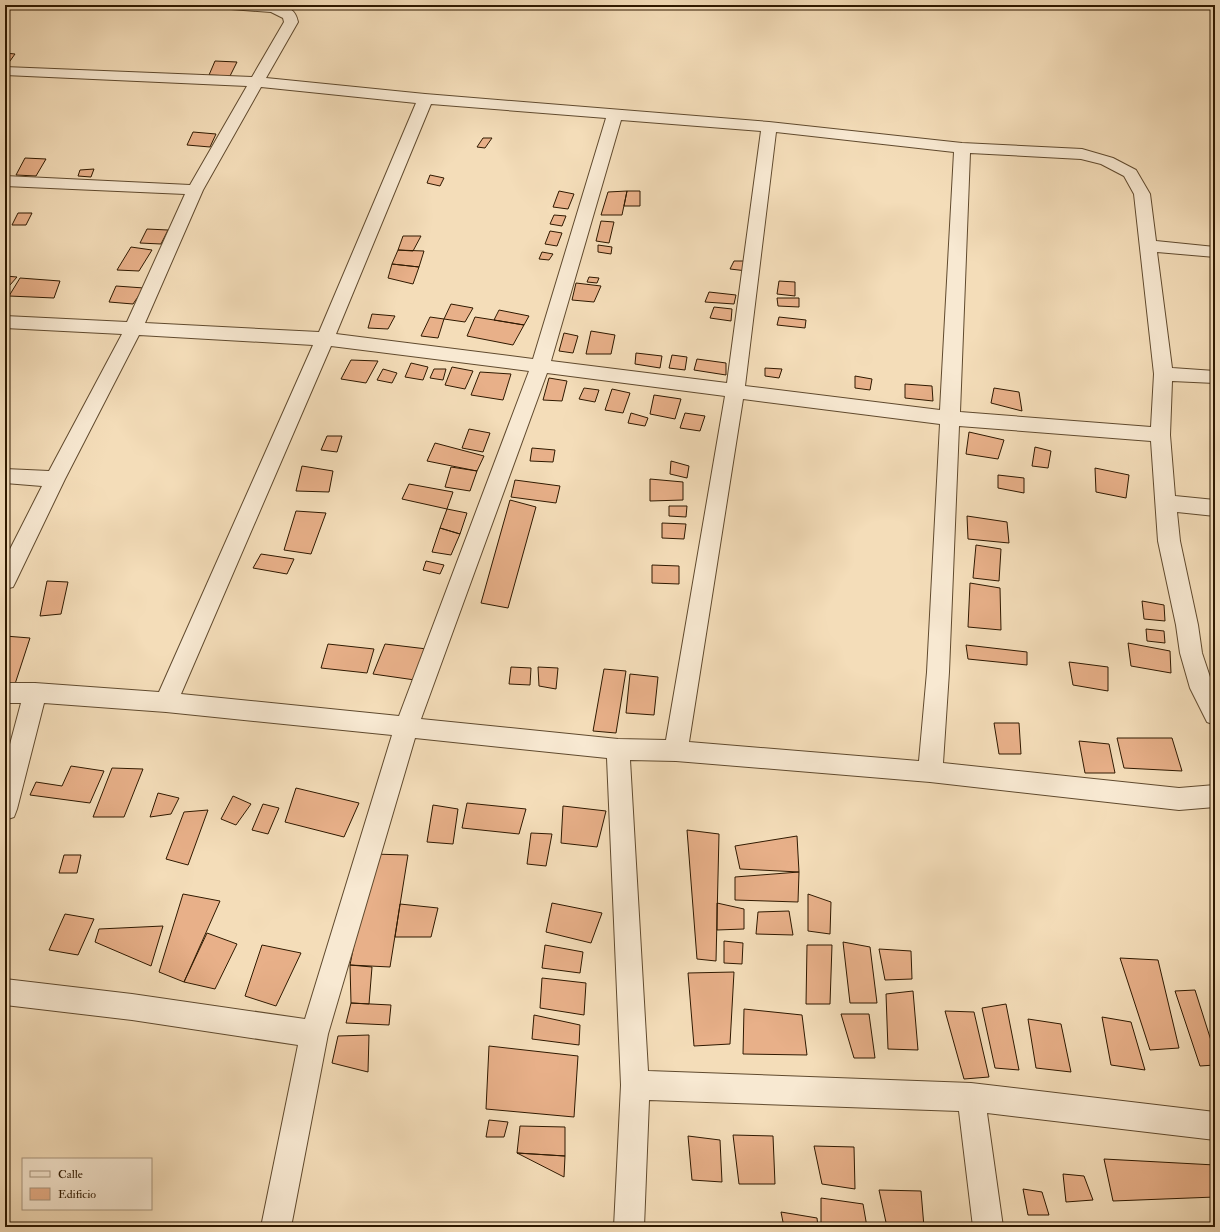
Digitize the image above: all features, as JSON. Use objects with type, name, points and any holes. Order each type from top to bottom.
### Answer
[{"type":"street","points":[[5,581],[55,479],[133,330],[195,190],[291,22],[289,16],[283,11],[265,7],[231,5]]},
{"type":"street","points":[[5,71],[257,82],[424,99],[769,127],[962,148],[1082,154],[1107,161],[1130,173],[1142,194],[1163,374],[1160,435],[1169,541],[1187,626],[1191,653],[1208,688],[1215,715]]},
{"type":"street","points":[[166,702],[325,339],[424,99]]},
{"type":"street","points":[[276,1227],[314,1034],[406,728],[540,366],[615,115]]},
{"type":"street","points":[[676,751],[735,391],[769,127]]},
{"type":"street","points":[[930,772],[938,672],[962,148]]},
{"type":"street","points":[[5,181],[195,190]]},
{"type":"street","points":[[1148,246],[1215,252]]},
{"type":"street","points":[[5,322],[325,339],[949,418],[1160,435]]},
{"type":"street","points":[[1163,374],[1215,377]]},
{"type":"street","points":[[5,476],[55,479]]},
{"type":"street","points":[[1165,503],[1215,508]]},
{"type":"street","points":[[5,693],[35,693],[166,702],[618,749],[676,751],[930,772],[1179,799],[1215,796]]},
{"type":"street","points":[[5,809],[35,693]]},
{"type":"street","points":[[618,749],[636,1085],[628,1227]]},
{"type":"street","points":[[5,992],[132,1006],[314,1034]]},
{"type":"street","points":[[636,1085],[971,1097],[1215,1126]]},
{"type":"street","points":[[971,1097],[988,1227]]},
{"type":"building","points":[[5,53],[15,54],[5,68]]},
{"type":"building","points":[[215,61],[237,62],[230,76],[209,75]]},
{"type":"building","points":[[193,132],[216,134],[210,147],[187,145]]},
{"type":"building","points":[[483,138],[492,138],[485,148],[477,147]]},
{"type":"building","points":[[25,158],[46,159],[36,176],[16,175]]},
{"type":"building","points":[[94,169],[91,177],[78,176],[80,170]]},
{"type":"building","points":[[430,175],[444,178],[440,186],[427,183]]},
{"type":"building","points":[[559,191],[574,194],[568,209],[553,207]]},
{"type":"building","points":[[627,191],[622,215],[601,215],[608,192]]},
{"type":"building","points":[[627,191],[640,191],[640,206],[624,206]]},
{"type":"building","points":[[18,213],[32,213],[26,225],[12,225]]},
{"type":"building","points":[[554,215],[566,216],[562,226],[550,224]]},
{"type":"building","points":[[601,221],[614,222],[609,243],[596,241]]},
{"type":"building","points":[[147,229],[168,230],[161,244],[140,243]]},
{"type":"building","points":[[550,231],[562,233],[557,246],[545,244]]},
{"type":"building","points":[[403,236],[421,236],[413,251],[398,250]]},
{"type":"building","points":[[598,245],[612,247],[611,254],[598,252]]},
{"type":"building","points":[[131,247],[152,250],[139,271],[117,270]]},
{"type":"building","points":[[398,250],[424,251],[419,267],[392,264]]},
{"type":"building","points":[[542,252],[553,254],[549,260],[539,259]]},
{"type":"building","points":[[734,261],[747,261],[747,271],[730,269]]},
{"type":"building","points":[[392,264],[419,267],[413,284],[388,278]]},
{"type":"building","points":[[5,276],[17,277],[10,285],[5,285]]},
{"type":"building","points":[[589,277],[599,278],[597,283],[587,282]]},
{"type":"building","points":[[20,278],[60,281],[54,298],[9,296]]},
{"type":"building","points":[[779,281],[795,282],[795,296],[777,294]]},
{"type":"building","points":[[576,283],[601,286],[594,302],[572,300]]},
{"type":"building","points":[[116,286],[144,288],[133,304],[109,302]]},
{"type":"building","points":[[709,292],[736,295],[734,304],[705,302]]},
{"type":"building","points":[[777,298],[799,298],[799,307],[778,306]]},
{"type":"building","points":[[451,304],[473,308],[465,322],[444,319]]},
{"type":"building","points":[[714,307],[732,309],[731,321],[710,318]]},
{"type":"building","points":[[499,310],[529,316],[524,325],[494,320]]},
{"type":"building","points":[[372,314],[395,316],[388,329],[368,328]]},
{"type":"building","points":[[430,317],[444,319],[438,338],[421,336]]},
{"type":"building","points":[[475,317],[524,325],[513,345],[467,336]]},
{"type":"building","points":[[779,317],[806,320],[805,328],[777,325]]},
{"type":"building","points":[[591,331],[615,335],[611,354],[586,354]]},
{"type":"building","points":[[564,333],[578,336],[573,353],[559,351]]},
{"type":"building","points":[[636,353],[662,356],[660,368],[635,364]]},
{"type":"building","points":[[672,355],[687,357],[685,370],[669,368]]},
{"type":"building","points":[[697,359],[726,363],[726,375],[694,370]]},
{"type":"building","points":[[351,360],[378,361],[366,383],[341,379]]},
{"type":"building","points":[[411,363],[428,367],[423,380],[405,377]]},
{"type":"building","points":[[452,367],[473,371],[465,389],[445,385]]},
{"type":"building","points":[[765,368],[782,369],[779,378],[765,376]]},
{"type":"building","points":[[383,369],[397,373],[392,383],[377,380]]},
{"type":"building","points":[[434,369],[446,369],[443,380],[430,378]]},
{"type":"building","points":[[480,372],[511,374],[503,400],[471,395]]},
{"type":"building","points":[[855,376],[872,379],[870,390],[855,388]]},
{"type":"building","points":[[549,378],[567,381],[562,401],[543,400]]},
{"type":"building","points":[[905,384],[932,386],[933,401],[905,398]]},
{"type":"building","points":[[584,388],[599,390],[595,402],[579,399]]},
{"type":"building","points":[[994,388],[1019,392],[1022,411],[991,403]]},
{"type":"building","points":[[612,389],[630,393],[623,413],[605,410]]},
{"type":"building","points":[[654,395],[681,399],[675,419],[650,414]]},
{"type":"building","points":[[631,413],[648,418],[645,426],[628,423]]},
{"type":"building","points":[[685,413],[705,416],[700,431],[680,428]]},
{"type":"building","points":[[469,429],[490,433],[483,452],[462,448]]},
{"type":"building","points":[[969,432],[1004,440],[998,459],[966,454]]},
{"type":"building","points":[[327,436],[342,436],[337,452],[321,450]]},
{"type":"building","points":[[435,443],[484,456],[477,471],[427,461]]},
{"type":"building","points":[[1035,447],[1051,451],[1048,468],[1032,466]]},
{"type":"building","points":[[532,448],[555,450],[553,462],[530,461]]},
{"type":"building","points":[[671,461],[689,466],[687,478],[670,474]]},
{"type":"building","points":[[302,466],[333,471],[329,492],[296,491]]},
{"type":"building","points":[[451,467],[477,471],[470,491],[445,487]]},
{"type":"building","points":[[1095,468],[1129,475],[1126,498],[1096,492]]},
{"type":"building","points":[[998,475],[1024,478],[1024,493],[998,488]]},
{"type":"building","points":[[650,479],[683,482],[683,500],[650,501]]},
{"type":"building","points":[[515,480],[560,486],[556,503],[511,497]]},
{"type":"building","points":[[409,484],[453,492],[447,509],[402,499]]},
{"type":"building","points":[[510,500],[536,507],[508,608],[481,603]]},
{"type":"building","points":[[669,506],[687,506],[686,517],[669,516]]},
{"type":"building","points":[[447,509],[467,513],[460,534],[440,528]]},
{"type":"building","points":[[296,511],[326,513],[311,554],[284,550]]},
{"type":"building","points":[[967,516],[1007,522],[1009,543],[968,539]]},
{"type":"building","points":[[662,523],[686,524],[684,539],[662,538]]},
{"type":"building","points":[[440,528],[460,534],[451,555],[432,552]]},
{"type":"building","points":[[976,545],[1001,549],[999,581],[973,578]]},
{"type":"building","points":[[261,554],[294,559],[287,574],[253,568]]},
{"type":"building","points":[[426,561],[444,565],[440,574],[423,570]]},
{"type":"building","points":[[652,565],[679,566],[679,584],[652,583]]},
{"type":"building","points":[[47,581],[68,582],[61,614],[40,616]]},
{"type":"building","points":[[970,583],[1000,588],[1001,630],[968,627]]},
{"type":"building","points":[[1142,601],[1164,605],[1165,621],[1144,619]]},
{"type":"building","points":[[1146,629],[1164,631],[1165,643],[1147,641]]},
{"type":"building","points":[[5,636],[30,638],[15,684],[5,685]]},
{"type":"building","points":[[1128,643],[1170,651],[1171,673],[1131,666]]},
{"type":"building","points":[[328,644],[374,649],[367,673],[321,668]]},
{"type":"building","points":[[385,644],[427,649],[415,680],[373,674]]},
{"type":"building","points":[[966,645],[1027,652],[1027,665],[968,659]]},
{"type":"building","points":[[1069,662],[1108,667],[1108,691],[1073,685]]},
{"type":"building","points":[[511,667],[531,668],[530,685],[509,684]]},
{"type":"building","points":[[538,667],[558,668],[556,689],[539,686]]},
{"type":"building","points":[[604,669],[626,671],[616,733],[593,731]]},
{"type":"building","points":[[630,674],[658,677],[654,715],[626,713]]},
{"type":"building","points":[[994,723],[1019,723],[1021,754],[999,754]]},
{"type":"building","points":[[1117,738],[1172,738],[1182,771],[1124,768]]},
{"type":"building","points":[[1079,741],[1109,744],[1115,773],[1085,773]]},
{"type":"building","points":[[71,766],[104,771],[90,803],[30,795],[36,782],[62,786]]},
{"type":"building","points":[[112,768],[143,769],[124,817],[93,817]]},
{"type":"building","points":[[296,788],[359,803],[344,837],[285,822]]},
{"type":"building","points":[[158,793],[179,798],[171,814],[150,817]]},
{"type":"building","points":[[233,796],[251,804],[236,825],[221,819]]},
{"type":"building","points":[[467,803],[526,809],[519,834],[462,828]]},
{"type":"building","points":[[263,804],[279,808],[268,834],[252,830]]},
{"type":"building","points":[[433,805],[458,809],[453,844],[427,842]]},
{"type":"building","points":[[563,806],[606,811],[597,847],[561,843]]},
{"type":"building","points":[[208,810],[188,865],[166,859],[184,812]]},
{"type":"building","points":[[687,830],[719,834],[716,961],[697,959]]},
{"type":"building","points":[[531,833],[552,834],[546,866],[527,864]]},
{"type":"building","points":[[797,836],[799,872],[740,869],[735,846]]},
{"type":"building","points":[[372,854],[408,855],[390,967],[350,965]]},
{"type":"building","points":[[64,855],[81,855],[77,873],[59,873]]},
{"type":"building","points":[[799,872],[798,902],[735,900],[735,877]]},
{"type":"building","points":[[183,894],[220,901],[184,982],[159,972]]},
{"type":"building","points":[[808,894],[831,902],[830,934],[808,931]]},
{"type":"building","points":[[552,903],[602,913],[591,943],[546,932]]},
{"type":"building","points":[[717,903],[744,909],[744,929],[717,930]]},
{"type":"building","points":[[400,904],[438,908],[431,937],[395,937]]},
{"type":"building","points":[[789,911],[793,935],[756,934],[758,912]]},
{"type":"building","points":[[65,914],[94,919],[78,955],[49,950]]},
{"type":"building","points":[[163,926],[151,966],[95,942],[99,929]]},
{"type":"building","points":[[207,933],[237,944],[215,989],[184,982]]},
{"type":"building","points":[[724,941],[743,943],[742,964],[724,963]]},
{"type":"building","points":[[843,942],[870,947],[877,1003],[850,1003]]},
{"type":"building","points":[[262,945],[301,953],[276,1006],[245,996]]},
{"type":"building","points":[[545,945],[583,952],[580,973],[542,968]]},
{"type":"building","points":[[807,945],[832,945],[830,1004],[806,1004]]},
{"type":"building","points":[[879,949],[911,951],[912,979],[885,980]]},
{"type":"building","points":[[1120,958],[1158,960],[1179,1048],[1150,1050]]},
{"type":"building","points":[[350,965],[372,967],[369,1004],[351,1003]]},
{"type":"building","points":[[734,972],[730,1044],[694,1046],[688,973]]},
{"type":"building","points":[[542,978],[586,983],[584,1015],[540,1008]]},
{"type":"building","points":[[1195,990],[1215,1053],[1215,1065],[1200,1066],[1175,991]]},
{"type":"building","points":[[913,991],[918,1050],[888,1049],[886,994]]},
{"type":"building","points":[[351,1003],[391,1005],[389,1025],[346,1023]]},
{"type":"building","points":[[1006,1004],[1019,1070],[995,1068],[982,1008]]},
{"type":"building","points":[[744,1009],[802,1015],[807,1055],[743,1054]]},
{"type":"building","points":[[945,1011],[974,1012],[989,1077],[964,1079]]},
{"type":"building","points":[[841,1014],[869,1014],[875,1058],[854,1058]]},
{"type":"building","points":[[534,1015],[580,1025],[579,1045],[532,1039]]},
{"type":"building","points":[[1102,1017],[1131,1022],[1145,1070],[1111,1065]]},
{"type":"building","points":[[1028,1019],[1061,1024],[1071,1072],[1036,1068]]},
{"type":"building","points":[[369,1035],[368,1072],[332,1063],[338,1036]]},
{"type":"building","points":[[489,1046],[578,1056],[574,1117],[486,1109]]},
{"type":"building","points":[[489,1120],[508,1122],[504,1137],[486,1137]]},
{"type":"building","points":[[520,1126],[565,1127],[565,1156],[517,1153]]},
{"type":"building","points":[[733,1135],[773,1136],[775,1184],[739,1184]]},
{"type":"building","points":[[688,1136],[720,1140],[722,1182],[692,1180]]},
{"type":"building","points":[[814,1146],[854,1147],[855,1189],[822,1184]]},
{"type":"building","points":[[517,1153],[565,1156],[564,1177]]},
{"type":"building","points":[[1104,1159],[1215,1165],[1215,1197],[1113,1201]]},
{"type":"building","points":[[1063,1174],[1084,1176],[1093,1200],[1066,1202]]},
{"type":"building","points":[[1023,1189],[1042,1192],[1049,1215],[1028,1215]]},
{"type":"building","points":[[879,1190],[921,1191],[924,1227],[887,1227]]},
{"type":"building","points":[[821,1198],[863,1204],[867,1227],[821,1227]]},
{"type":"building","points":[[781,1212],[817,1218],[818,1227],[784,1227]]}]
